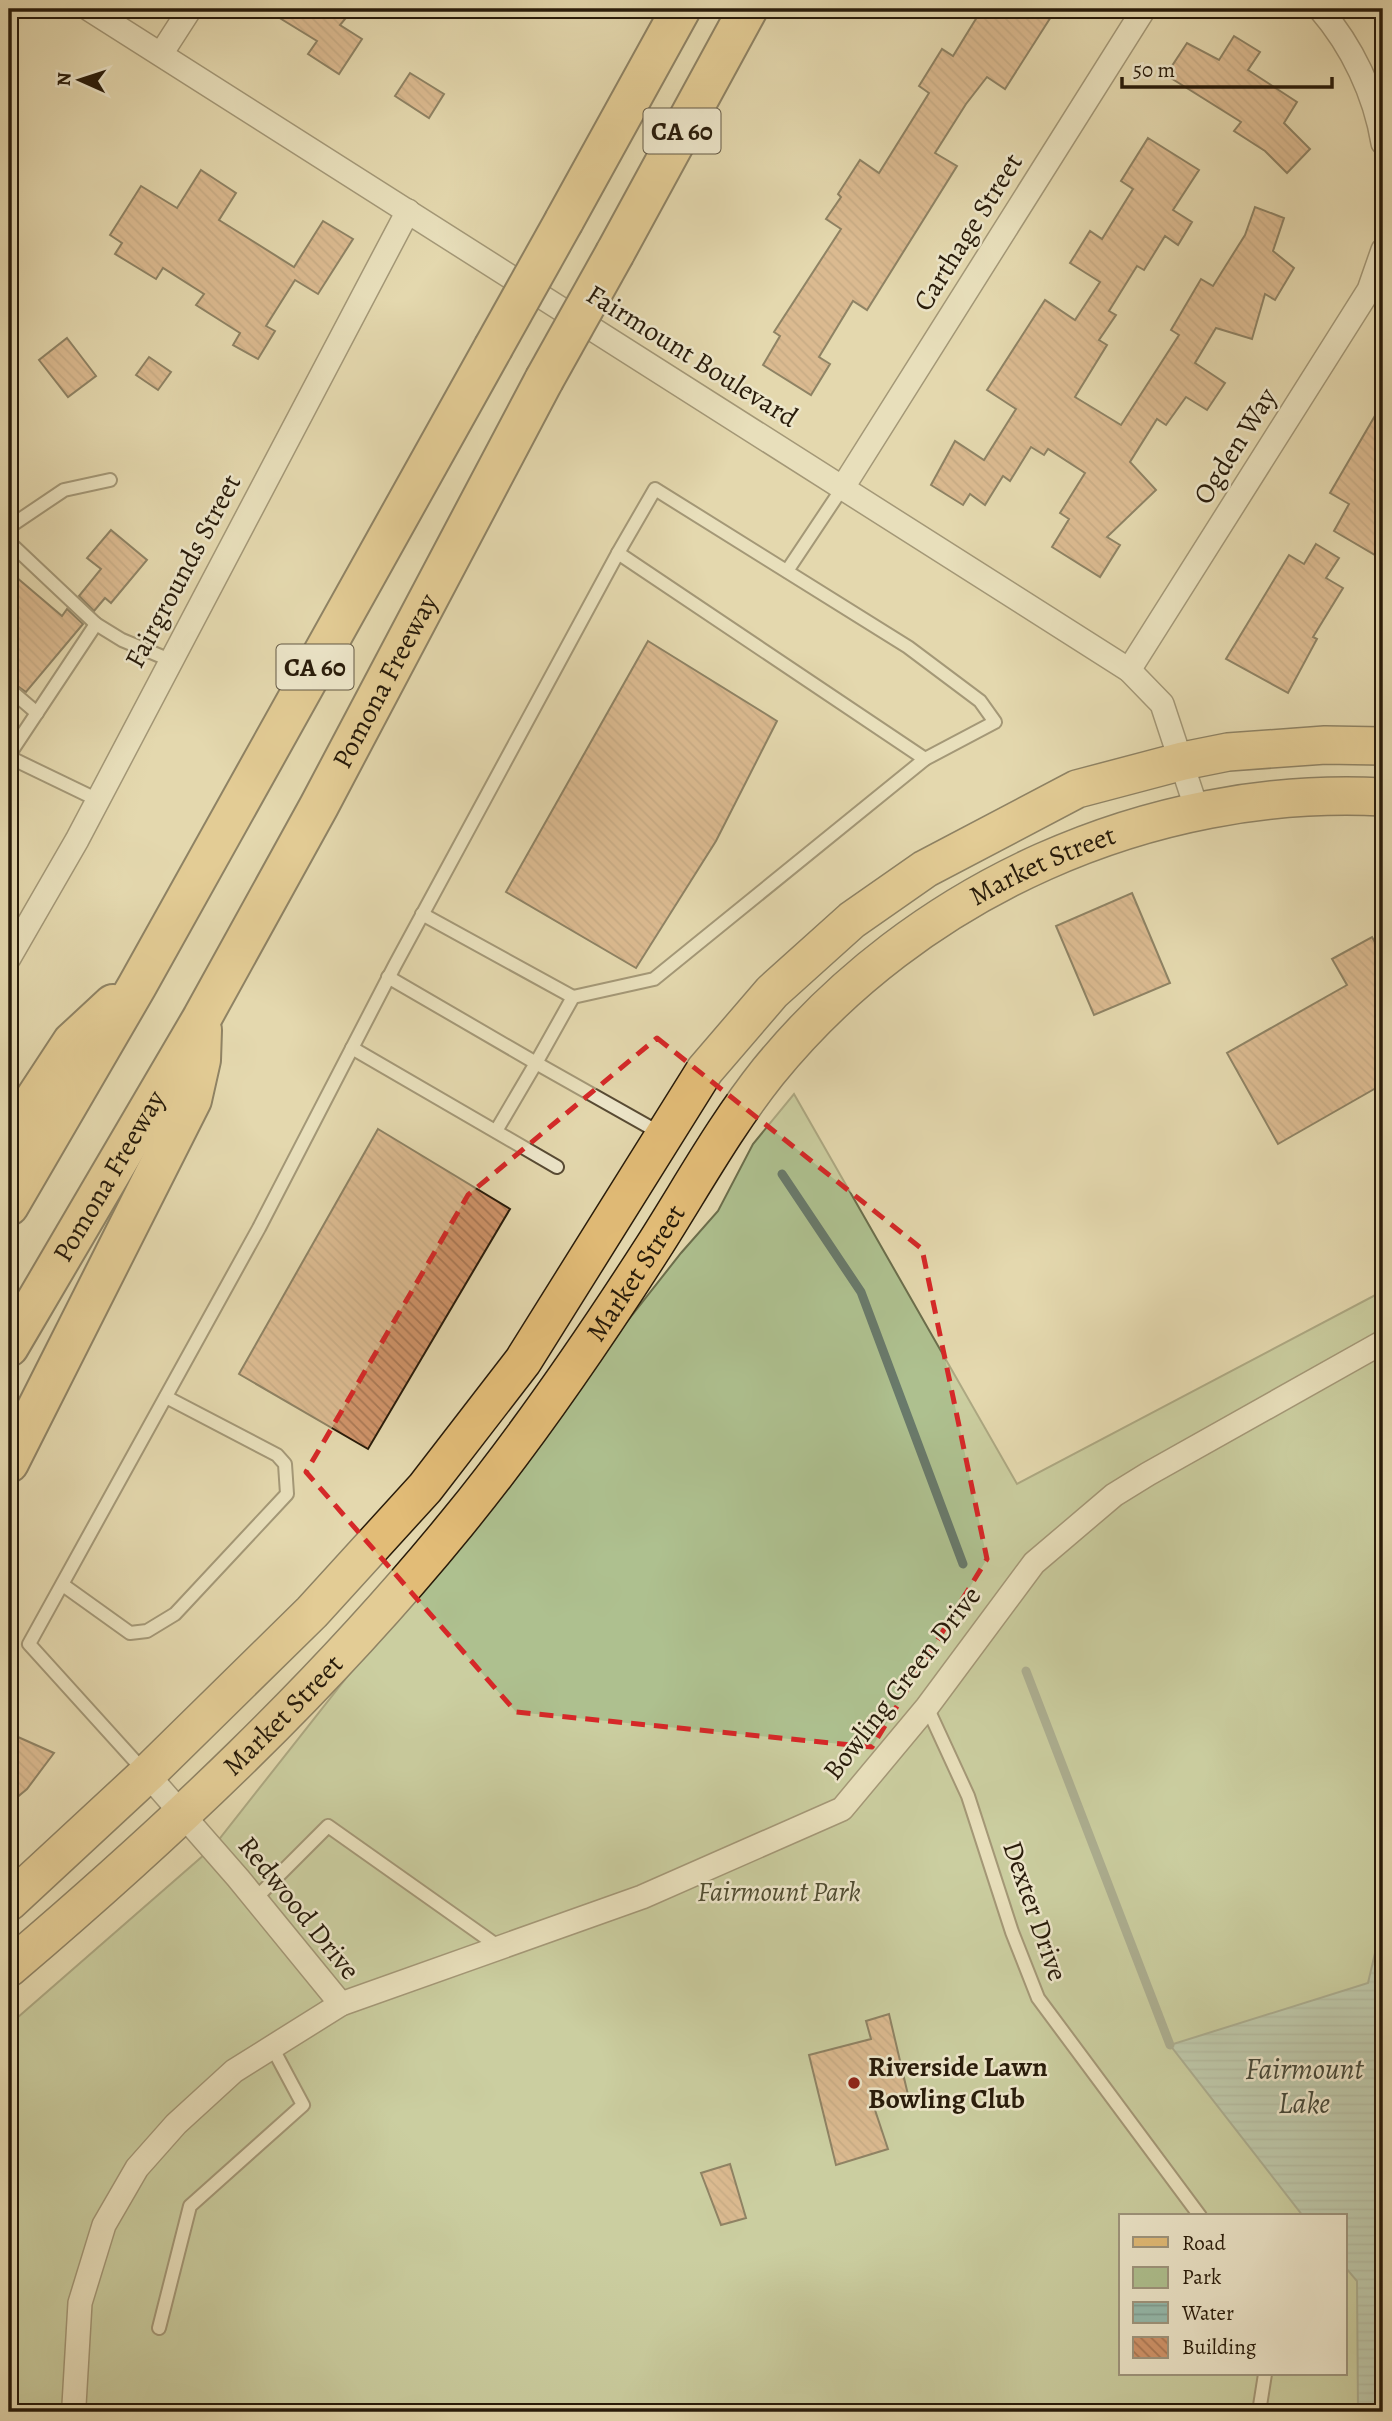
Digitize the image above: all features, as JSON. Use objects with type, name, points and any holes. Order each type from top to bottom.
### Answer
[{"type":"highway","name":"CA 60","points":[[9,1206],[136,986],[681,9]]},
{"type":"highway","name":"Pomona Freeway","points":[[9,1347],[202,1018],[319,806],[544,380],[748,9]]},
{"type":"highway","points":[[9,1138],[72,1042],[136,986]]},
{"type":"highway","points":[[9,1463],[192,1100],[201,1060],[202,1018]]},
{"type":"main road","name":"Market Street","points":[[9,1902],[147,1774],[312,1612],[425,1488],[523,1361],[705,1070],[772,992],[852,920],[925,869],[1077,789],[1183,761],[1279,747],[1383,746]]},
{"type":"main road","name":"Market Street","points":[[9,1968],[182,1812],[345,1653],[457,1523],[576,1365],[761,1083],[850,986],[934,921],[1023,870],[1093,842],[1198,810],[1296,797],[1383,797]]},
{"type":"street","name":"Fairmount Boulevard","points":[[89,9],[1129,670],[1162,704],[1198,810]]},
{"type":"street","points":[[161,54],[190,9]]},
{"type":"street","name":"Carthage Street","points":[[843,487],[1144,9]]},
{"type":"street","points":[[1320,9],[1334,26],[1359,68],[1380,121],[1383,143]]},
{"type":"street","name":"Fairgrounds Street","points":[[10,956],[77,840],[408,211]]},
{"type":"street","name":"Ogden Way","points":[[1129,670],[1368,290],[1383,250]]},
{"type":"street","name":"Bowling Green Drive","points":[[341,2004],[642,1897],[842,1810],[927,1707],[1010,1594],[1056,1542],[1114,1495],[1383,1342]]},
{"type":"street","name":"Redwood Drive","points":[[77,2412],[74,2404],[80,2303],[104,2225],[137,2168],[176,2124],[234,2071],[341,2004],[182,1812],[147,1774]]},
{"type":"lane","points":[[9,527],[64,491],[110,480]]},
{"type":"lane","points":[[787,570],[843,487]]},
{"type":"lane","points":[[147,1774],[29,1644],[259,1228],[388,977],[422,914],[618,553],[655,489],[908,647],[980,701],[996,722],[925,759],[654,979],[573,997],[422,914]]},
{"type":"lane","points":[[9,542],[96,624],[122,640],[170,660]]},
{"type":"lane","points":[[618,553],[925,759]]},
{"type":"lane","points":[[96,624],[9,756],[98,800]]},
{"type":"lane","points":[[9,688],[37,713]]},
{"type":"lane","points":[[388,977],[665,1136]]},
{"type":"lane","points":[[496,1131],[573,997]]},
{"type":"lane","points":[[352,1048],[557,1167]]},
{"type":"lane","points":[[63,1585],[130,1633],[147,1631],[175,1614],[287,1494],[285,1464],[277,1455],[166,1397]]},
{"type":"lane","name":"Dexter Drive","points":[[927,1707],[968,1796],[1012,1932],[1038,1998],[1199,2214]]},
{"type":"lane","points":[[255,1899],[328,1826],[499,1947]]},
{"type":"lane","points":[[159,2328],[190,2206],[303,2105],[272,2047]]},
{"type":"lane","points":[[1259,2412],[1265,2376]]},
{"type":"highlighted area","points":[[657,1038],[922,1249],[987,1559],[872,1747],[516,1712],[306,1472],[468,1195]]},
{"type":"green space","name":"Fairmount Park","points":[[794,1094],[1017,1484],[1383,1291],[1383,2412],[9,2412],[9,2025],[213,1847],[681,1253],[718,1211],[753,1144]]},
{"type":"water","name":"Fairmount Lake","points":[[1383,1934],[1383,2412],[1358,2412],[1357,2281],[1346,2268],[1346,2214],[1301,2214],[1170,2045],[1368,1983],[1379,1936]]},
{"type":"building","points":[[265,9],[328,9],[345,19],[340,25],[362,39],[339,74],[308,54],[317,41]]},
{"type":"building","points":[[982,9],[1056,9],[1005,89],[987,77],[966,104],[935,153],[957,166],[867,310],[853,301],[819,357],[830,364],[811,395],[763,365],[780,336],[774,332],[841,229],[826,219],[841,197],[838,194],[860,160],[879,173],[929,93],[919,86],[942,49],[953,56]]},
{"type":"building","points":[[1234,36],[1260,52],[1248,70],[1297,102],[1284,123],[1310,149],[1287,173],[1265,151],[1234,131],[1241,122],[1166,75],[1187,43],[1219,60]]},
{"type":"building","points":[[410,73],[444,94],[429,118],[395,96]]},
{"type":"building","points":[[1148,138],[1199,170],[1173,210],[1192,222],[1178,245],[1165,236],[1144,270],[1137,266],[1109,311],[1116,315],[1099,340],[1107,345],[1075,397],[1121,425],[1179,335],[1171,330],[1201,279],[1213,286],[1245,235],[1255,207],[1284,218],[1273,251],[1294,268],[1275,300],[1265,294],[1252,339],[1216,328],[1195,363],[1225,383],[1207,410],[1186,397],[1166,425],[1157,419],[1130,462],[1156,490],[1107,537],[1120,545],[1100,577],[1052,547],[1069,519],[1060,513],[1085,473],[1048,449],[1044,455],[1031,447],[1010,481],[1003,476],[985,505],[970,494],[963,505],[931,485],[955,441],[984,460],[1016,409],[987,390],[1045,300],[1075,320],[1100,282],[1070,263],[1090,231],[1102,239],[1133,189],[1121,181]]},
{"type":"building","points":[[201,170],[236,193],[219,220],[294,267],[323,221],[353,239],[318,294],[295,280],[266,326],[275,331],[258,359],[233,345],[240,333],[196,305],[204,294],[163,268],[156,279],[115,254],[122,243],[110,235],[141,186],[177,208]]},
{"type":"building","points":[[67,338],[96,376],[68,397],[39,360]]},
{"type":"building","points":[[149,357],[171,372],[158,390],[136,375]]},
{"type":"building","points":[[1383,402],[1383,539],[1375,555],[1334,531],[1349,504],[1330,493]]},
{"type":"building","points":[[111,530],[147,560],[111,603],[105,598],[94,611],[79,596],[101,569],[87,558]]},
{"type":"building","points":[[1316,544],[1339,558],[1326,578],[1343,588],[1313,637],[1317,639],[1288,693],[1226,659],[1289,555],[1304,564]]},
{"type":"building","points":[[9,571],[62,616],[67,609],[83,624],[26,692],[9,680]]},
{"type":"building","points":[[648,641],[777,721],[716,841],[636,968],[506,892]]},
{"type":"building","points":[[1132,893],[1170,983],[1094,1015],[1056,926]]},
{"type":"building","points":[[1372,937],[1383,957],[1383,1084],[1278,1144],[1227,1053],[1347,985],[1332,959]]},
{"type":"building","points":[[378,1129],[510,1209],[368,1449],[239,1374]]},
{"type":"building","points":[[9,1733],[54,1753],[27,1789],[9,1804]]},
{"type":"building","points":[[889,2014],[909,2099],[874,2107],[888,2149],[836,2165],[809,2055],[871,2039],[866,2021]]},
{"type":"building","points":[[730,2164],[746,2218],[721,2225],[701,2173]]},
{"type":"waterway","points":[[782,1174],[861,1292],[963,1564]]},
{"type":"waterway","points":[[1026,1671],[1170,2045]]},
{"type":"place","name":"Riverside Lawn Bowling Club","points":[[854,2083]]}]
